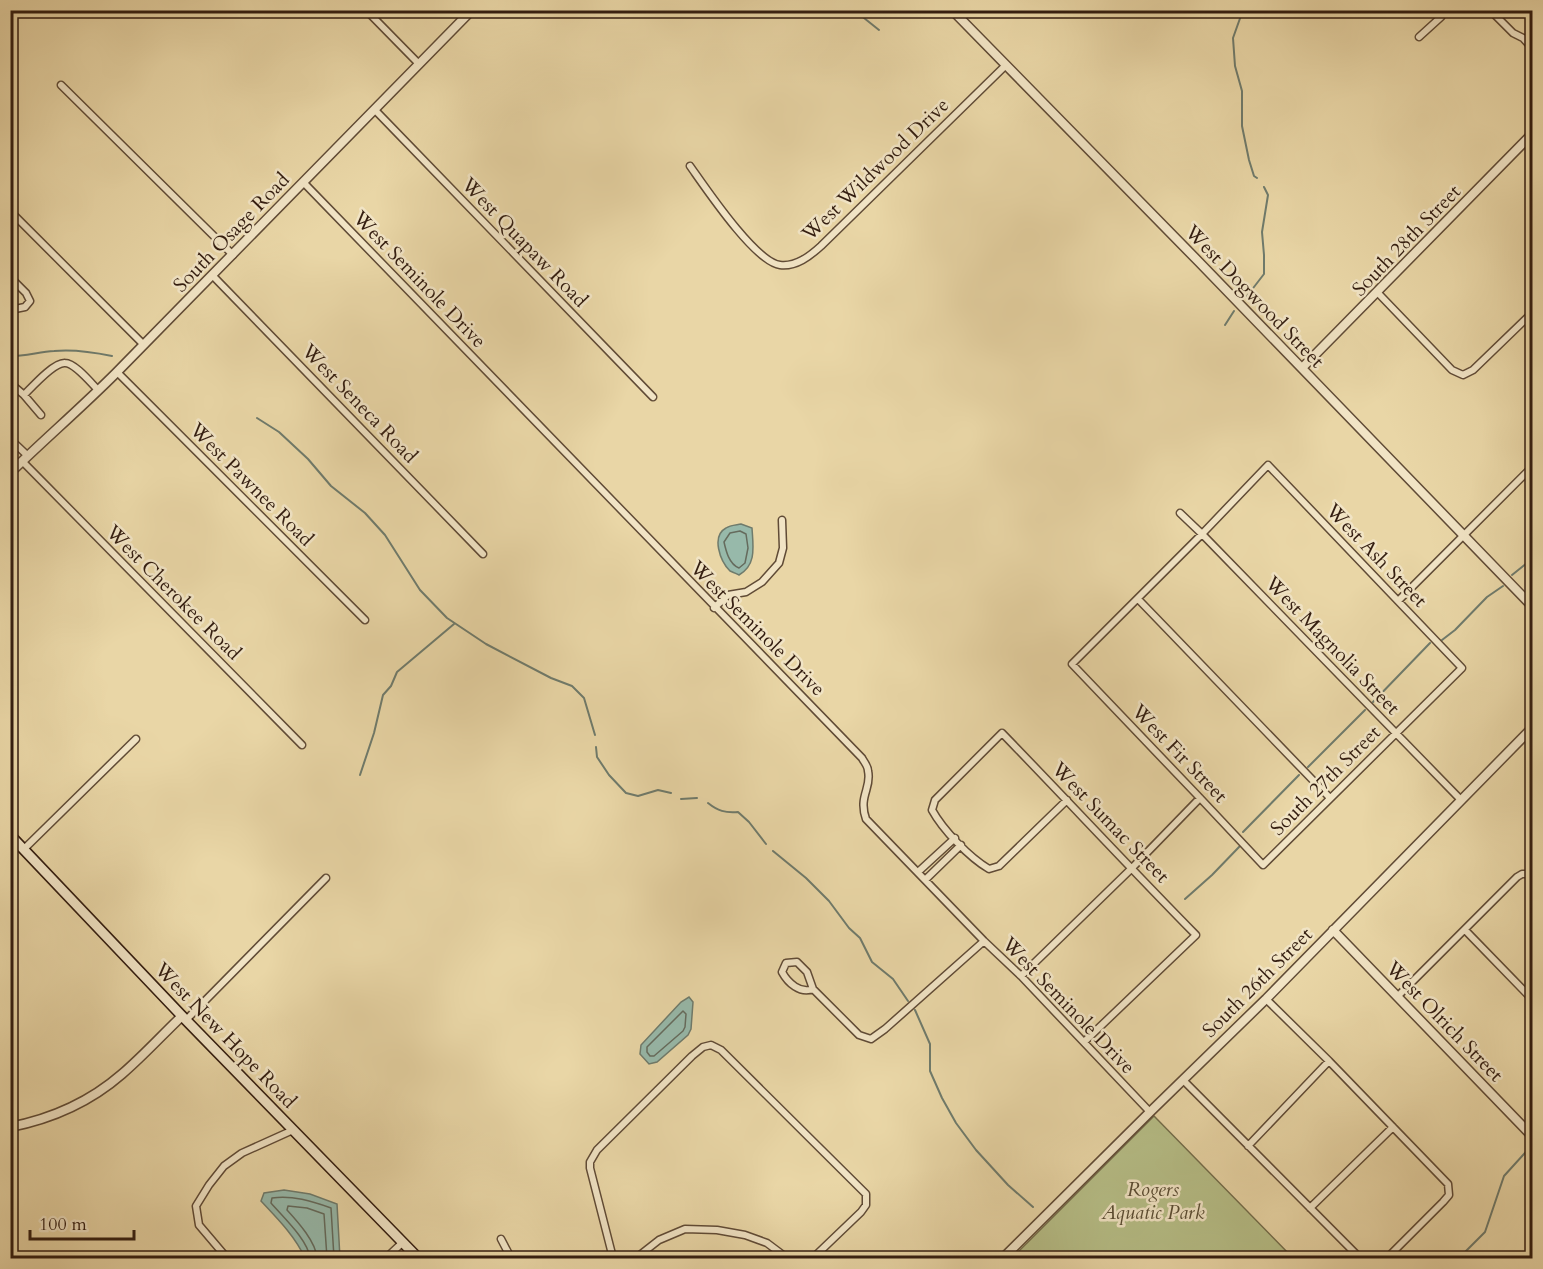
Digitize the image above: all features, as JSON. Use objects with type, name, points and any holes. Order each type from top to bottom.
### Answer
[{"type":"main road","name":"West New Hope Road","points":[[10,835],[184,1018],[418,1258]]},
{"type":"street","points":[[366,10],[419,64]]},
{"type":"street","name":"South Osage Road","points":[[10,472],[117,372],[213,276],[472,10]]},
{"type":"street","name":"West Dogwood Street","points":[[952,10],[1533,606]]},
{"type":"street","points":[[1419,37],[1441,17],[1444,10]]},
{"type":"street","points":[[1495,15],[1513,33],[1531,44]]},
{"type":"street","name":"West Wildwood Drive","points":[[690,166],[720,209],[758,251],[771,262],[781,265],[797,263],[821,246],[1006,65]]},
{"type":"street","points":[[60,85],[233,255]]},
{"type":"street","name":"West Quapaw Road","points":[[375,110],[652,396]]},
{"type":"street","name":"South 28th Street","points":[[1302,368],[1533,134]]},
{"type":"street","name":"West Seminole Drive","points":[[303,182],[862,758],[868,769],[862,807],[866,819],[1021,976],[1150,1112]]},
{"type":"street","points":[[10,211],[143,344]]},
{"type":"street","name":"West Seneca Road","points":[[213,276],[483,554]]},
{"type":"street","points":[[10,277],[26,293],[30,301],[25,307],[10,310]]},
{"type":"street","points":[[1378,293],[1452,370],[1463,375],[1473,370],[1533,313]]},
{"type":"street","points":[[24,395],[57,364],[64,362],[71,365],[98,390]]},
{"type":"street","name":"West Pawnee Road","points":[[117,372],[365,620]]},
{"type":"street","points":[[10,383],[41,415]]},
{"type":"street","name":"West Cherokee Road","points":[[10,439],[25,459],[302,745]]},
{"type":"street","points":[[10,453],[17,446]]},
{"type":"street","name":"West Ash Street","points":[[1202,534],[1268,465],[1462,668]]},
{"type":"street","points":[[1398,601],[1533,467]]},
{"type":"street","name":"West Magnolia Street","points":[[1180,513],[1461,800]]},
{"type":"street","points":[[714,608],[728,595],[746,591],[762,582],[779,563],[783,548],[782,520]]},
{"type":"street","points":[[1202,534],[1138,599],[1330,798]]},
{"type":"street","name":"West Fir Street","points":[[1138,599],[1072,664],[1263,865]]},
{"type":"street","name":"South 27th Street","points":[[1263,865],[1462,668]]},
{"type":"street","name":"South 26th Street","points":[[1004,1258],[1266,999],[1533,728]]},
{"type":"street","name":"West Sumac Street","points":[[955,838],[939,822],[933,810],[935,800],[1002,733],[1196,934],[1084,1042]]},
{"type":"street","points":[[24,849],[136,739]]},
{"type":"street","points":[[1021,976],[1200,798]]},
{"type":"street","points":[[918,872],[955,838],[978,862],[989,869],[999,866],[1067,800]]},
{"type":"street","points":[[925,880],[962,845]]},
{"type":"street","points":[[1398,996],[1517,877],[1522,874],[1533,874]]},
{"type":"street","points":[[10,1127],[32,1122],[68,1108],[100,1090],[132,1065],[184,1018],[326,878]]},
{"type":"street","name":"West Olrich Street","points":[[1333,930],[1533,1136]]},
{"type":"street","points":[[1465,930],[1533,999]]},
{"type":"street","points":[[813,989],[805,991],[790,982],[782,972],[786,963],[797,962],[805,968],[813,989],[859,1035],[871,1040],[984,941]]},
{"type":"street","points":[[1266,999],[1448,1184],[1449,1195],[1387,1258]]},
{"type":"street","points":[[613,1258],[590,1162],[597,1150],[692,1056],[703,1047],[711,1045],[721,1050],[866,1194],[866,1205],[861,1212],[813,1258]]},
{"type":"street","points":[[1248,1146],[1329,1061]]},
{"type":"street","points":[[1183,1080],[1360,1258]]},
{"type":"street","points":[[1310,1208],[1393,1127]]},
{"type":"street","points":[[227,1258],[199,1225],[196,1206],[224,1166],[242,1153],[293,1130]]},
{"type":"street","points":[[636,1258],[659,1240],[685,1229],[717,1230],[745,1235],[766,1243],[787,1258]]},
{"type":"street","points":[[501,1239],[511,1258]]},
{"type":"street","points":[[386,1258],[402,1243]]},
{"type":"green space","name":"Rogers Aquatic Park","points":[[1154,1116],[1293,1258],[1012,1258]]},
{"type":"water","points":[[741,524],[752,528],[753,554],[749,566],[739,575],[726,567],[720,555],[718,542],[721,532],[726,528]]},
{"type":"water","points":[[689,997],[693,1002],[691,1029],[688,1035],[657,1062],[649,1064],[640,1054],[641,1045],[681,1002]]},
{"type":"water","points":[[284,1190],[310,1194],[337,1204],[340,1258],[305,1258],[291,1235],[261,1201],[264,1193]]},
{"type":"waterway","points":[[854,10],[879,30]]},
{"type":"waterway","points":[[1243,10],[1233,38],[1235,66],[1242,91],[1242,126],[1249,160],[1254,176],[1257,178]]},
{"type":"waterway","points":[[1247,296],[1264,274],[1262,232],[1268,195],[1264,187]]},
{"type":"waterway","points":[[1225,325],[1234,311]]},
{"type":"waterway","points":[[10,356],[69,350],[112,356]]},
{"type":"waterway","points":[[257,418],[279,432],[308,459],[331,486],[365,513],[385,535],[420,590],[447,618],[486,644],[551,678],[572,686],[584,698],[595,735]]},
{"type":"waterway","points":[[1512,575],[1532,559]]},
{"type":"waterway","points":[[1442,640],[1487,597],[1503,586]]},
{"type":"waterway","points":[[360,775],[374,733],[383,695],[391,686],[397,672],[454,624]]},
{"type":"waterway","points":[[1373,702],[1430,643]]},
{"type":"waterway","points":[[1308,767],[1365,710]]},
{"type":"waterway","points":[[596,747],[597,757],[609,775],[626,793],[638,796],[658,790],[671,793]]},
{"type":"waterway","points":[[1243,832],[1299,775]]},
{"type":"waterway","points":[[681,799],[697,798]]},
{"type":"waterway","points":[[708,803],[722,811],[738,812],[766,844]]},
{"type":"waterway","points":[[1185,899],[1240,846]]},
{"type":"waterway","points":[[773,851],[806,878],[829,901],[849,928],[860,938],[872,962],[893,979],[908,1001]]},
{"type":"waterway","points":[[915,1010],[930,1044],[930,1071],[956,1123],[976,1150],[1008,1185],[1033,1207]]},
{"type":"waterway","points":[[1459,1258],[1485,1232],[1504,1176],[1532,1145]]}]
